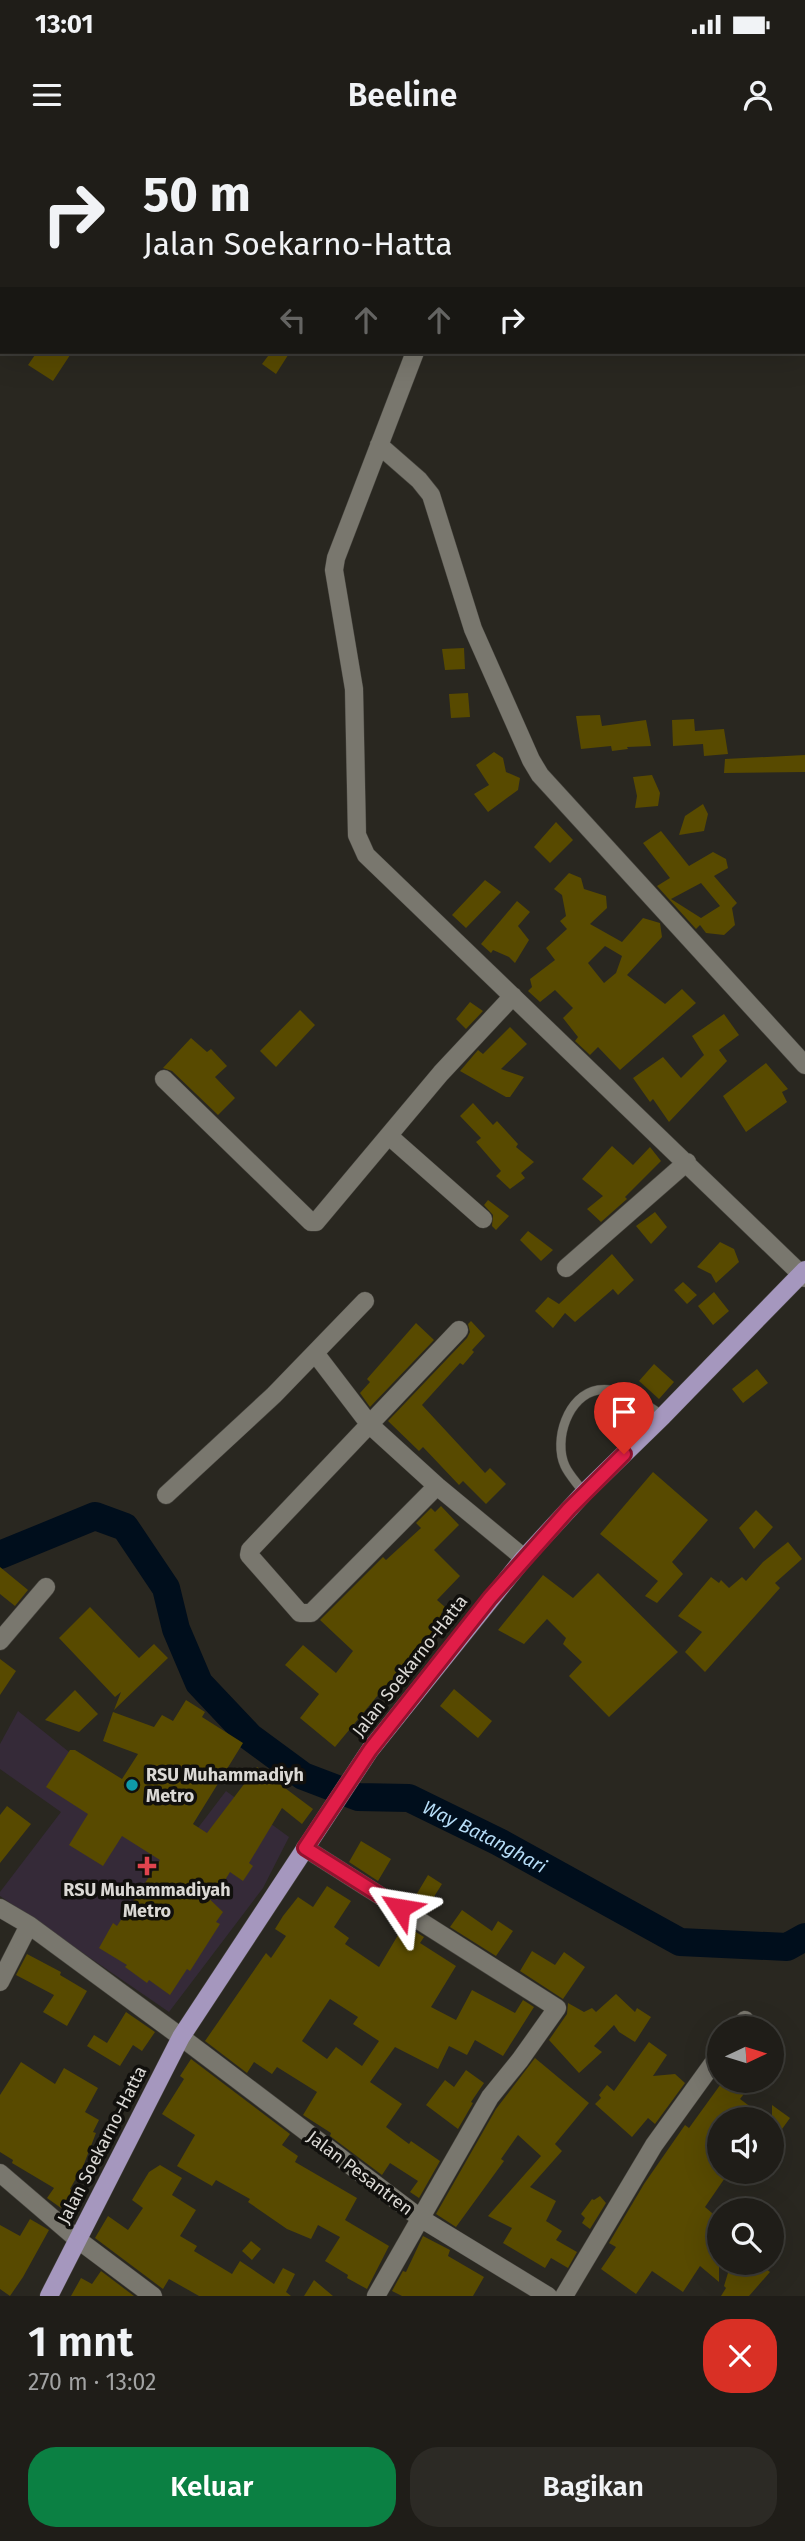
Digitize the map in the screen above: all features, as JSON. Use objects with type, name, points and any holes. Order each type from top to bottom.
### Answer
[{"type":"main road","name":"Jalan Soekarno-Hatta","points":[[49,2296],[181,2037],[370,1750],[524,1558],[584,1493],[804,1274]]},
{"type":"street","points":[[414,354],[336,558],[334,570],[354,689],[357,835],[366,855],[804,1274]]},
{"type":"street","points":[[379,444],[419,480],[431,495],[472,629],[540,775],[805,1065]]},
{"type":"street","points":[[164,1079],[311,1222],[316,1222],[441,1073],[513,996]]},
{"type":"street","points":[[389,1136],[483,1219]]},
{"type":"street","points":[[566,1268],[687,1162]]},
{"type":"street","points":[[166,1495],[274,1395],[365,1301]]},
{"type":"street","points":[[437,1486],[311,1613],[300,1613],[248,1552],[459,1330]]},
{"type":"street","points":[[315,1353],[370,1425],[437,1486],[524,1558]]},
{"type":"street","points":[[0,1641],[46,1587]]},
{"type":"street","points":[[305,1848],[557,2008],[490,2097],[376,2296]]},
{"type":"street","name":"Jalan Pesantren","points":[[0,1908],[29,1925],[181,2037],[420,2218],[548,2296]]},
{"type":"street","points":[[0,1982],[29,1925]]},
{"type":"street","points":[[564,2296],[654,2145],[707,2072]]},
{"type":"street","points":[[0,2173],[77,2239],[153,2296]]},
{"type":"lane","points":[[584,1493],[565,1465],[561,1444],[564,1419],[583,1397],[598,1390],[616,1391],[638,1399],[663,1416]]},
{"type":"shaded area","name":"RSU Muhammadiyah Metro","points":[[18,1711],[185,1845],[226,1791],[289,1837],[263,1888],[169,2012],[0,1896],[0,1892],[61,1812],[0,1769],[0,1744]]},
{"type":"building","points":[[36,354],[71,354],[53,381],[28,365]]},
{"type":"building","points":[[270,354],[289,354],[276,374],[262,364]]},
{"type":"building","points":[[464,648],[465,669],[445,670],[442,649]]},
{"type":"building","points":[[468,693],[470,717],[451,718],[449,694]]},
{"type":"building","points":[[600,715],[602,726],[646,720],[651,746],[612,751],[611,746],[581,749],[576,716]]},
{"type":"building","points":[[694,719],[695,731],[724,729],[728,754],[704,756],[703,744],[673,746],[672,720]]},
{"type":"building","points":[[494,752],[503,758],[506,772],[520,778],[518,790],[488,812],[474,794],[489,785],[476,765]]},
{"type":"building","points":[[805,755],[805,772],[724,773],[725,759]]},
{"type":"building","points":[[652,775],[660,793],[658,806],[635,808],[637,796],[633,777]]},
{"type":"building","points":[[703,804],[708,814],[704,831],[679,835],[685,816]]},
{"type":"building","points":[[556,822],[573,840],[550,863],[534,847]]},
{"type":"building","points":[[661,831],[689,866],[713,852],[726,859],[728,868],[714,876],[737,903],[732,908],[735,925],[724,935],[706,933],[700,925],[696,929],[657,886],[670,878],[643,843]],"holes":[[[701,883],[720,906],[701,918],[671,899]]]},
{"type":"building","points":[[569,873],[581,878],[584,889],[606,896],[607,908],[590,924],[622,942],[643,918],[660,923],[662,937],[627,975],[665,1004],[682,989],[696,1003],[620,1070],[598,1047],[590,1055],[575,1041],[578,1037],[563,1018],[573,1008],[555,990],[540,1002],[528,991],[532,987],[530,979],[555,960],[546,948],[567,929],[560,921],[566,916],[562,895],[554,889]],"holes":[[[605,946],[622,956],[616,973],[604,983],[588,963]]]},
{"type":"building","points":[[485,880],[501,892],[466,928],[452,915]]},
{"type":"building","points":[[517,901],[530,912],[518,926],[529,940],[515,963],[509,957],[493,950],[491,953],[481,944]]},
{"type":"building","points":[[470,1002],[483,1011],[466,1029],[456,1019]]},
{"type":"building","points":[[300,1010],[315,1025],[276,1067],[260,1051]]},
{"type":"building","points":[[724,1014],[739,1035],[719,1050],[727,1061],[669,1122],[653,1099],[650,1102],[633,1078],[663,1057],[681,1078],[704,1055],[692,1036]]},
{"type":"building","points":[[510,1027],[527,1044],[501,1069],[524,1077],[510,1097],[506,1097],[460,1071],[478,1050],[483,1054]]},
{"type":"building","points":[[191,1038],[207,1052],[211,1049],[227,1066],[215,1077],[235,1098],[218,1115],[172,1071],[163,1068]]},
{"type":"building","points":[[766,1063],[788,1089],[782,1092],[787,1102],[746,1132],[723,1096]]},
{"type":"building","points":[[473,1103],[493,1125],[497,1121],[518,1144],[516,1147],[534,1162],[521,1173],[525,1178],[510,1189],[496,1176],[501,1171],[476,1142],[481,1138],[460,1116]]},
{"type":"building","points":[[612,1146],[633,1165],[650,1147],[661,1161],[625,1197],[627,1199],[601,1222],[587,1209],[603,1196],[582,1179]]},
{"type":"building","points":[[488,1200],[509,1216],[496,1230],[492,1226],[493,1215],[484,1205]]},
{"type":"building","points":[[655,1212],[667,1227],[651,1244],[636,1226]]},
{"type":"building","points":[[528,1231],[553,1250],[541,1261],[520,1240]]},
{"type":"building","points":[[720,1242],[734,1249],[739,1262],[716,1283],[711,1274],[697,1267]]},
{"type":"building","points":[[612,1254],[634,1280],[618,1295],[613,1289],[575,1322],[565,1313],[553,1328],[535,1311],[548,1297],[559,1304]]},
{"type":"building","points":[[683,1282],[697,1295],[687,1304],[674,1290]]},
{"type":"building","points":[[714,1292],[729,1311],[713,1325],[698,1306]]},
{"type":"building","points":[[471,1321],[485,1336],[463,1365],[460,1363],[422,1405],[485,1473],[490,1468],[506,1484],[486,1504],[463,1481],[459,1485],[423,1447],[419,1451],[388,1421],[467,1338],[470,1332],[468,1324]]},
{"type":"building","points":[[416,1323],[434,1340],[370,1407],[360,1393],[370,1382],[367,1379]]},
{"type":"building","points":[[654,1364],[674,1382],[659,1399],[639,1381]]},
{"type":"building","points":[[757,1369],[768,1383],[743,1403],[732,1389]]},
{"type":"building","points":[[653,1472],[708,1520],[672,1562],[683,1574],[657,1603],[645,1596],[658,1581],[600,1534]]},
{"type":"building","points":[[441,1506],[459,1525],[434,1550],[460,1576],[437,1600],[445,1607],[441,1614],[447,1619],[440,1627],[443,1630],[390,1695],[383,1689],[335,1747],[300,1718],[319,1694],[285,1665],[303,1645],[336,1673],[353,1651],[320,1620],[383,1557],[386,1560],[421,1528],[416,1523],[431,1508],[435,1512]]},
{"type":"building","points":[[756,1510],[773,1527],[754,1549],[739,1528]]},
{"type":"building","points":[[788,1542],[802,1559],[775,1583],[780,1588],[705,1672],[685,1652],[702,1632],[678,1616],[711,1577],[719,1583],[721,1580],[729,1588],[742,1577],[746,1581],[763,1562]]},
{"type":"building","points":[[0,1567],[28,1590],[15,1606],[0,1594]]},
{"type":"building","points":[[598,1573],[678,1652],[609,1717],[569,1676],[582,1662],[563,1644],[566,1638],[547,1619],[524,1644],[498,1630],[543,1575],[573,1598]]},
{"type":"building","points":[[90,1607],[139,1658],[154,1644],[168,1658],[114,1710],[121,1692],[115,1697],[59,1638]]},
{"type":"building","points":[[0,1659],[16,1671],[0,1695]]},
{"type":"building","points":[[454,1689],[492,1721],[478,1738],[440,1706]]},
{"type":"building","points":[[75,1690],[98,1714],[79,1732],[45,1720]]},
{"type":"building","points":[[186,1700],[205,1712],[202,1717],[243,1743],[193,1824],[207,1833],[257,1767],[313,1809],[302,1824],[282,1808],[249,1863],[253,1866],[243,1881],[230,1872],[217,1893],[203,1884],[199,1889],[223,1912],[216,1922],[220,1924],[190,1971],[187,1969],[170,1995],[149,1980],[147,1983],[125,1967],[127,1965],[99,1948],[113,1923],[117,1926],[160,1860],[122,1836],[103,1866],[69,1845],[88,1814],[46,1787],[70,1750],[75,1750],[122,1779],[138,1754],[103,1741],[113,1712],[154,1727],[162,1715],[173,1721]]},
{"type":"building","points":[[7,1806],[31,1824],[0,1863],[0,1815]]},
{"type":"building","points":[[361,1841],[391,1859],[378,1881],[349,1862]]},
{"type":"building","points":[[428,1875],[442,1884],[425,1911],[412,1902]]},
{"type":"building","points":[[327,1886],[351,1901],[334,1927],[349,1938],[345,1944],[379,1967],[404,1925],[424,1937],[420,1943],[456,1966],[431,2007],[456,2020],[472,1990],[515,2013],[523,2000],[534,2007],[503,2056],[475,2040],[467,2055],[449,2046],[438,2069],[395,2047],[370,2082],[402,2104],[386,2127],[409,2144],[411,2141],[440,2161],[419,2198],[410,2192],[418,2181],[390,2163],[382,2175],[330,2136],[331,2133],[303,2115],[317,2092],[277,2067],[272,2074],[254,2062],[247,2073],[205,2041],[266,1953],[271,1958],[286,1936],[275,1929],[298,1897],[313,1907]],"holes":[[[330,1999],[358,2017],[353,2024],[379,2041],[362,2066],[336,2047],[327,2059],[302,2041]]]},
{"type":"building","points":[[462,1910],[492,1931],[498,1921],[513,1931],[496,1956],[450,1927]]},
{"type":"building","points":[[532,1951],[555,1965],[564,1952],[585,1967],[563,1999],[520,1971]]},
{"type":"building","points":[[27,1954],[61,1972],[60,1975],[87,1991],[67,2026],[43,2012],[54,1995],[16,1975]]},
{"type":"building","points":[[616,1994],[635,2012],[637,2008],[651,2017],[635,2042],[619,2032],[614,2025],[594,2046],[602,2052],[579,2073],[549,2040],[567,2014],[568,2003],[584,2012],[592,2008],[596,2012]]},
{"type":"building","points":[[126,2012],[155,2032],[142,2051],[133,2045],[120,2066],[87,2046],[94,2035],[107,2043]]},
{"type":"building","points":[[649,2042],[667,2055],[653,2076],[675,2074],[685,2083],[655,2124],[648,2118],[632,2137],[595,2104],[607,2085],[614,2091]]},
{"type":"building","points":[[535,2058],[589,2103],[555,2144],[562,2151],[530,2187],[556,2201],[546,2221],[562,2231],[556,2240],[577,2252],[568,2268],[551,2258],[545,2268],[503,2243],[512,2228],[488,2216],[541,2156],[518,2135],[501,2159],[504,2161],[456,2227],[436,2214],[496,2109]]},
{"type":"building","points":[[191,2059],[290,2134],[282,2145],[298,2156],[295,2162],[357,2198],[345,2220],[389,2246],[367,2289],[325,2261],[340,2237],[318,2225],[311,2239],[287,2229],[248,2202],[250,2199],[216,2180],[212,2186],[177,2166],[195,2135],[162,2114],[184,2079],[180,2076]]},
{"type":"building","points":[[21,2062],[55,2084],[64,2068],[98,2088],[85,2112],[99,2120],[93,2132],[96,2133],[84,2164],[70,2189],[73,2191],[61,2208],[47,2198],[54,2188],[12,2163],[13,2160],[0,2152],[0,2095]]},
{"type":"building","points":[[466,2070],[484,2083],[458,2129],[426,2105],[445,2080],[454,2087]]},
{"type":"building","points":[[714,2093],[745,2093],[740,2099],[751,2107],[707,2107],[707,2184],[721,2184],[711,2198],[707,2198],[705,2207],[707,2272],[700,2266],[683,2292],[652,2271],[636,2294],[601,2269],[616,2247],[609,2243],[644,2184],[685,2125],[689,2128]]},
{"type":"building","points":[[784,2114],[790,2118],[784,2126]]},
{"type":"building","points":[[160,2165],[182,2178],[172,2195],[196,2210],[180,2236],[197,2246],[194,2251],[232,2274],[240,2261],[274,2284],[283,2268],[295,2274],[286,2292],[291,2296],[199,2296],[169,2279],[163,2289],[95,2238],[108,2216],[128,2230],[143,2208],[132,2200],[149,2172]]},
{"type":"building","points":[[600,2196],[606,2203],[590,2229],[582,2223],[585,2218],[581,2214],[592,2199]]},
{"type":"building","points":[[30,2219],[49,2230],[10,2296],[0,2289],[0,2225],[20,2236]]},
{"type":"building","points":[[423,2236],[450,2250],[448,2256],[484,2277],[473,2296],[402,2296],[392,2291],[403,2271],[406,2272]]},
{"type":"building","points":[[251,2241],[261,2249],[252,2260],[242,2251]]},
{"type":"building","points":[[101,2271],[134,2296],[71,2296],[81,2278],[92,2284]]},
{"type":"building","points":[[727,2275],[767,2275],[749,2296],[721,2296],[726,2288],[724,2286]]},
{"type":"building","points":[[314,2280],[333,2296],[304,2296]]},
{"type":"waterway","name":"Way Batanghari","points":[[0,1555],[95,1516],[125,1527],[166,1588],[176,1629],[199,1683],[250,1737],[303,1776],[358,1797],[409,1798],[499,1842],[680,1942],[787,1947],[805,1937]]},
{"type":"place","name":"RSU Muhammadiyh Metro","points":[[132,1785]]},
{"type":"place","name":"RSU Muhammadiyah Metro","points":[[147,1866]]},
{"type":"route","points":[[400,1908],[305,1848],[370,1750],[490,1598],[569,1509],[624,1454]]}]
